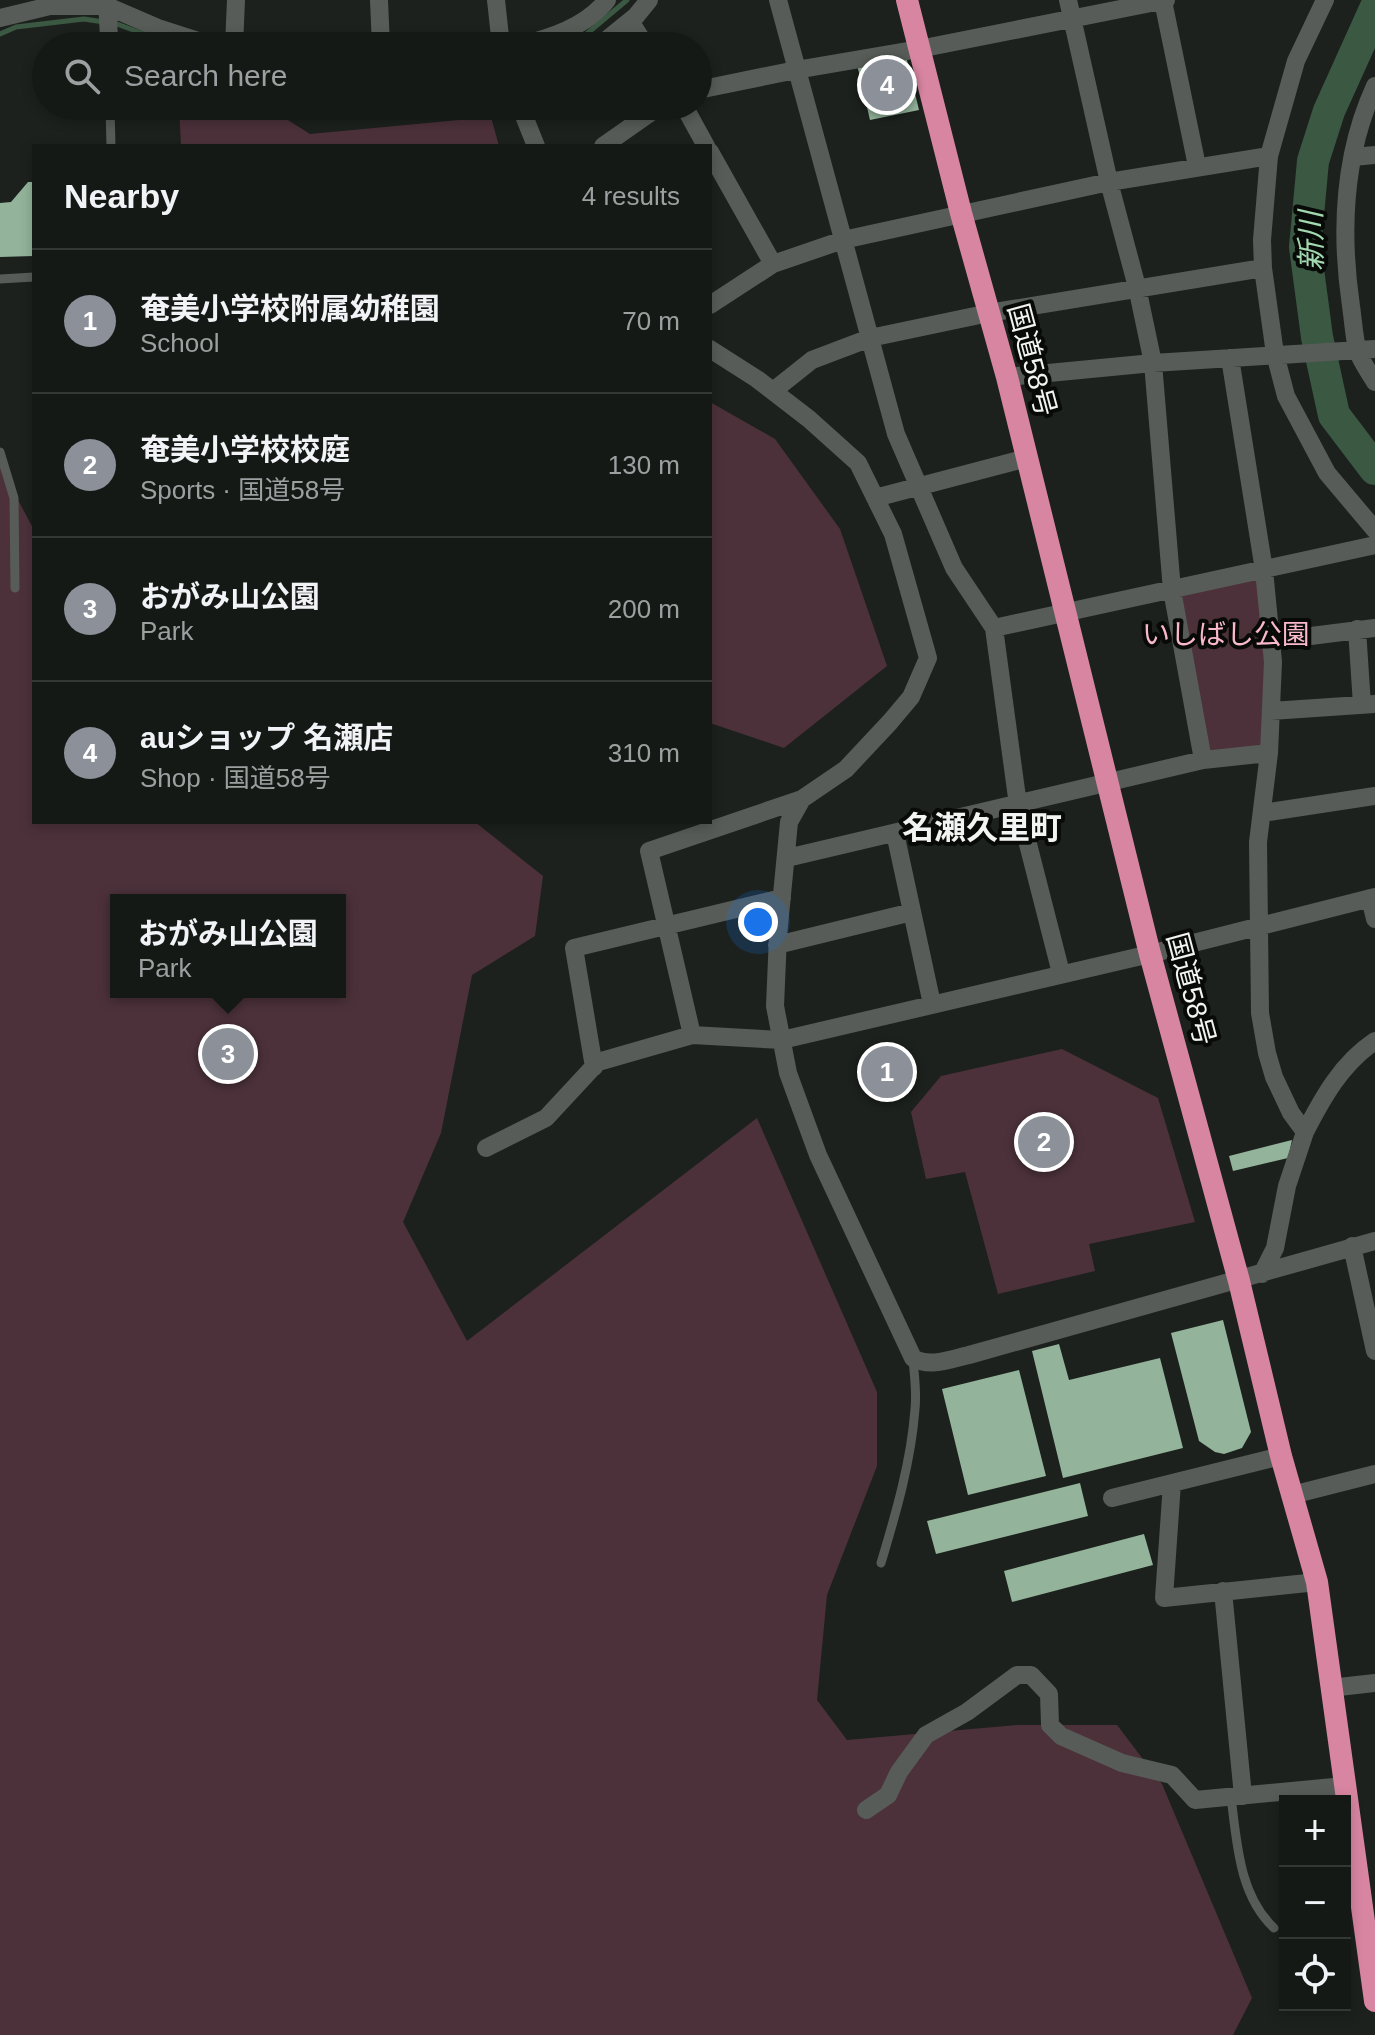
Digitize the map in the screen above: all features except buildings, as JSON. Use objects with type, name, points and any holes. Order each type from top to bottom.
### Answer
[{"type":"highway","name":"国道58号","points":[[907,0],[961,213],[1007,377],[1150,954],[1239,1281],[1281,1456],[1317,1582],[1344,1786],[1370,1927],[1375,2001]]},
{"type":"street","points":[[235,32],[236,0]]},
{"type":"street","points":[[379,0],[380,32]]},
{"type":"street","points":[[496,0],[499,32]]},
{"type":"street","points":[[563,32],[602,7],[607,0]]},
{"type":"street","points":[[616,32],[649,0]]},
{"type":"street","points":[[778,0],[896,434],[954,568],[994,628],[1018,805],[1061,973]]},
{"type":"street","points":[[1068,0],[1153,363],[1172,590],[1203,760]]},
{"type":"street","points":[[712,87],[1165,0],[1197,166]]},
{"type":"street","points":[[1325,0],[1296,61],[1269,156],[1262,240],[1263,268],[1282,354],[1286,396],[1327,473],[1375,530]]},
{"type":"street","points":[[0,18],[50,6],[107,3],[170,32]]},
{"type":"street","points":[[107,3],[108,32]]},
{"type":"street","points":[[630,21],[637,32]]},
{"type":"street","points":[[1375,86],[1365,107],[1353,157],[1346,194],[1344,240],[1358,350],[1375,382]]},
{"type":"street","points":[[526,120],[535,144]]},
{"type":"street","points":[[606,144],[640,120]]},
{"type":"street","points":[[692,120],[705,144]]},
{"type":"street","points":[[1353,157],[1375,155]]},
{"type":"street","points":[[712,156],[773,264]]},
{"type":"street","points":[[712,304],[773,264],[843,240],[1109,182],[1269,156]]},
{"type":"street","points":[[773,391],[812,360],[870,338],[989,313],[1263,268]]},
{"type":"street","points":[[692,1035],[649,851],[802,799],[846,769],[911,697],[928,658],[893,534],[858,463],[773,391],[712,350]]},
{"type":"street","points":[[1007,377],[1153,363],[1358,350]]},
{"type":"street","points":[[1230,358],[1264,570],[1273,662],[1269,753],[1258,842],[1260,1013],[1267,1053],[1291,1113],[1305,1132]]},
{"type":"street","points":[[875,498],[1027,458]]},
{"type":"street","points":[[994,628],[1375,545]]},
{"type":"street","points":[[1271,641],[1366,629],[1368,705],[1271,711]]},
{"type":"street","points":[[787,858],[1203,760],[1269,753]]},
{"type":"street","points":[[1262,813],[1375,796]]},
{"type":"street","points":[[802,799],[789,822],[777,945],[775,1006],[788,1073],[818,1155],[913,1358],[921,1363],[931,1363],[969,1355],[1375,1241]]},
{"type":"street","points":[[895,833],[932,1004]]},
{"type":"street","points":[[594,1067],[574,948],[782,898]]},
{"type":"street","points":[[486,1148],[546,1118],[598,1062],[692,1035],[782,1040],[1373,898],[1375,919]]},
{"type":"street","points":[[777,945],[912,912]]},
{"type":"street","points":[[1262,1274],[1275,1248],[1287,1186],[1305,1132],[1326,1089],[1361,1050],[1375,1041]]},
{"type":"street","points":[[1352,1246],[1375,1351]]},
{"type":"street","points":[[1112,1498],[1281,1456]]},
{"type":"street","points":[[1292,1495],[1375,1474]]},
{"type":"street","points":[[1172,1483],[1164,1598],[1317,1582]]},
{"type":"street","points":[[1223,1591],[1237,1797]]},
{"type":"street","points":[[866,1810],[888,1795],[899,1772],[926,1735],[967,1712],[1017,1675],[1031,1675],[1049,1694],[1050,1725],[1061,1736],[1122,1763],[1172,1775],[1195,1800],[1344,1786]]},
{"type":"street","points":[[1330,1688],[1375,1683]]},
{"type":"lane","points":[[110,120],[111,144]]},
{"type":"lane","points":[[0,279],[32,277]]},
{"type":"lane","points":[[0,452],[14,498],[15,588]]},
{"type":"lane","points":[[881,1563],[899,1501],[916,1406],[913,1358]]},
{"type":"lane","points":[[1237,1797],[1239,1859],[1251,1898],[1274,1928]]},
{"type":"green space","points":[[180,120],[288,120],[310,134],[459,120],[492,120],[498,144],[181,144]]},
{"type":"green space","points":[[712,403],[775,439],[840,529],[887,666],[784,748],[712,724]]},
{"type":"green space","points":[[0,466],[32,526],[32,824],[478,824],[543,876],[535,936],[472,975],[441,1133],[403,1222],[467,1341],[757,1118],[877,1392],[877,1466],[827,1595],[817,1700],[847,1740],[1017,1725],[1117,1725],[1162,1784],[1252,1998],[1233,2035],[0,2035]]},
{"type":"green space","name":"いしばし公園","points":[[1263,575],[1268,748],[1205,754],[1176,594]]},
{"type":"green space","points":[[1062,1049],[1158,1098],[1195,1222],[1089,1244],[1095,1271],[998,1294],[965,1172],[926,1179],[911,1112],[941,1076]]},
{"type":"waterway","points":[[589,32],[627,0]]},
{"type":"waterway","name":"新川","points":[[1375,9],[1329,111],[1313,161],[1305,247],[1317,337],[1334,415],[1375,469]]},
{"type":"waterway","points":[[0,34],[16,27],[84,19],[117,24],[138,32]]},
{"type":"place","name":"auショップ 名瀬店","points":[[887,85]]},
{"type":"place","name":"おがみ山公園","points":[[228,1054]]},
{"type":"place","name":"奄美小学校附属幼稚園","points":[[887,1072]]},
{"type":"place","name":"奄美小学校校庭","points":[[1044,1142]]},
{"type":"district","name":"名瀬久里町","points":[[982,828]]}]
